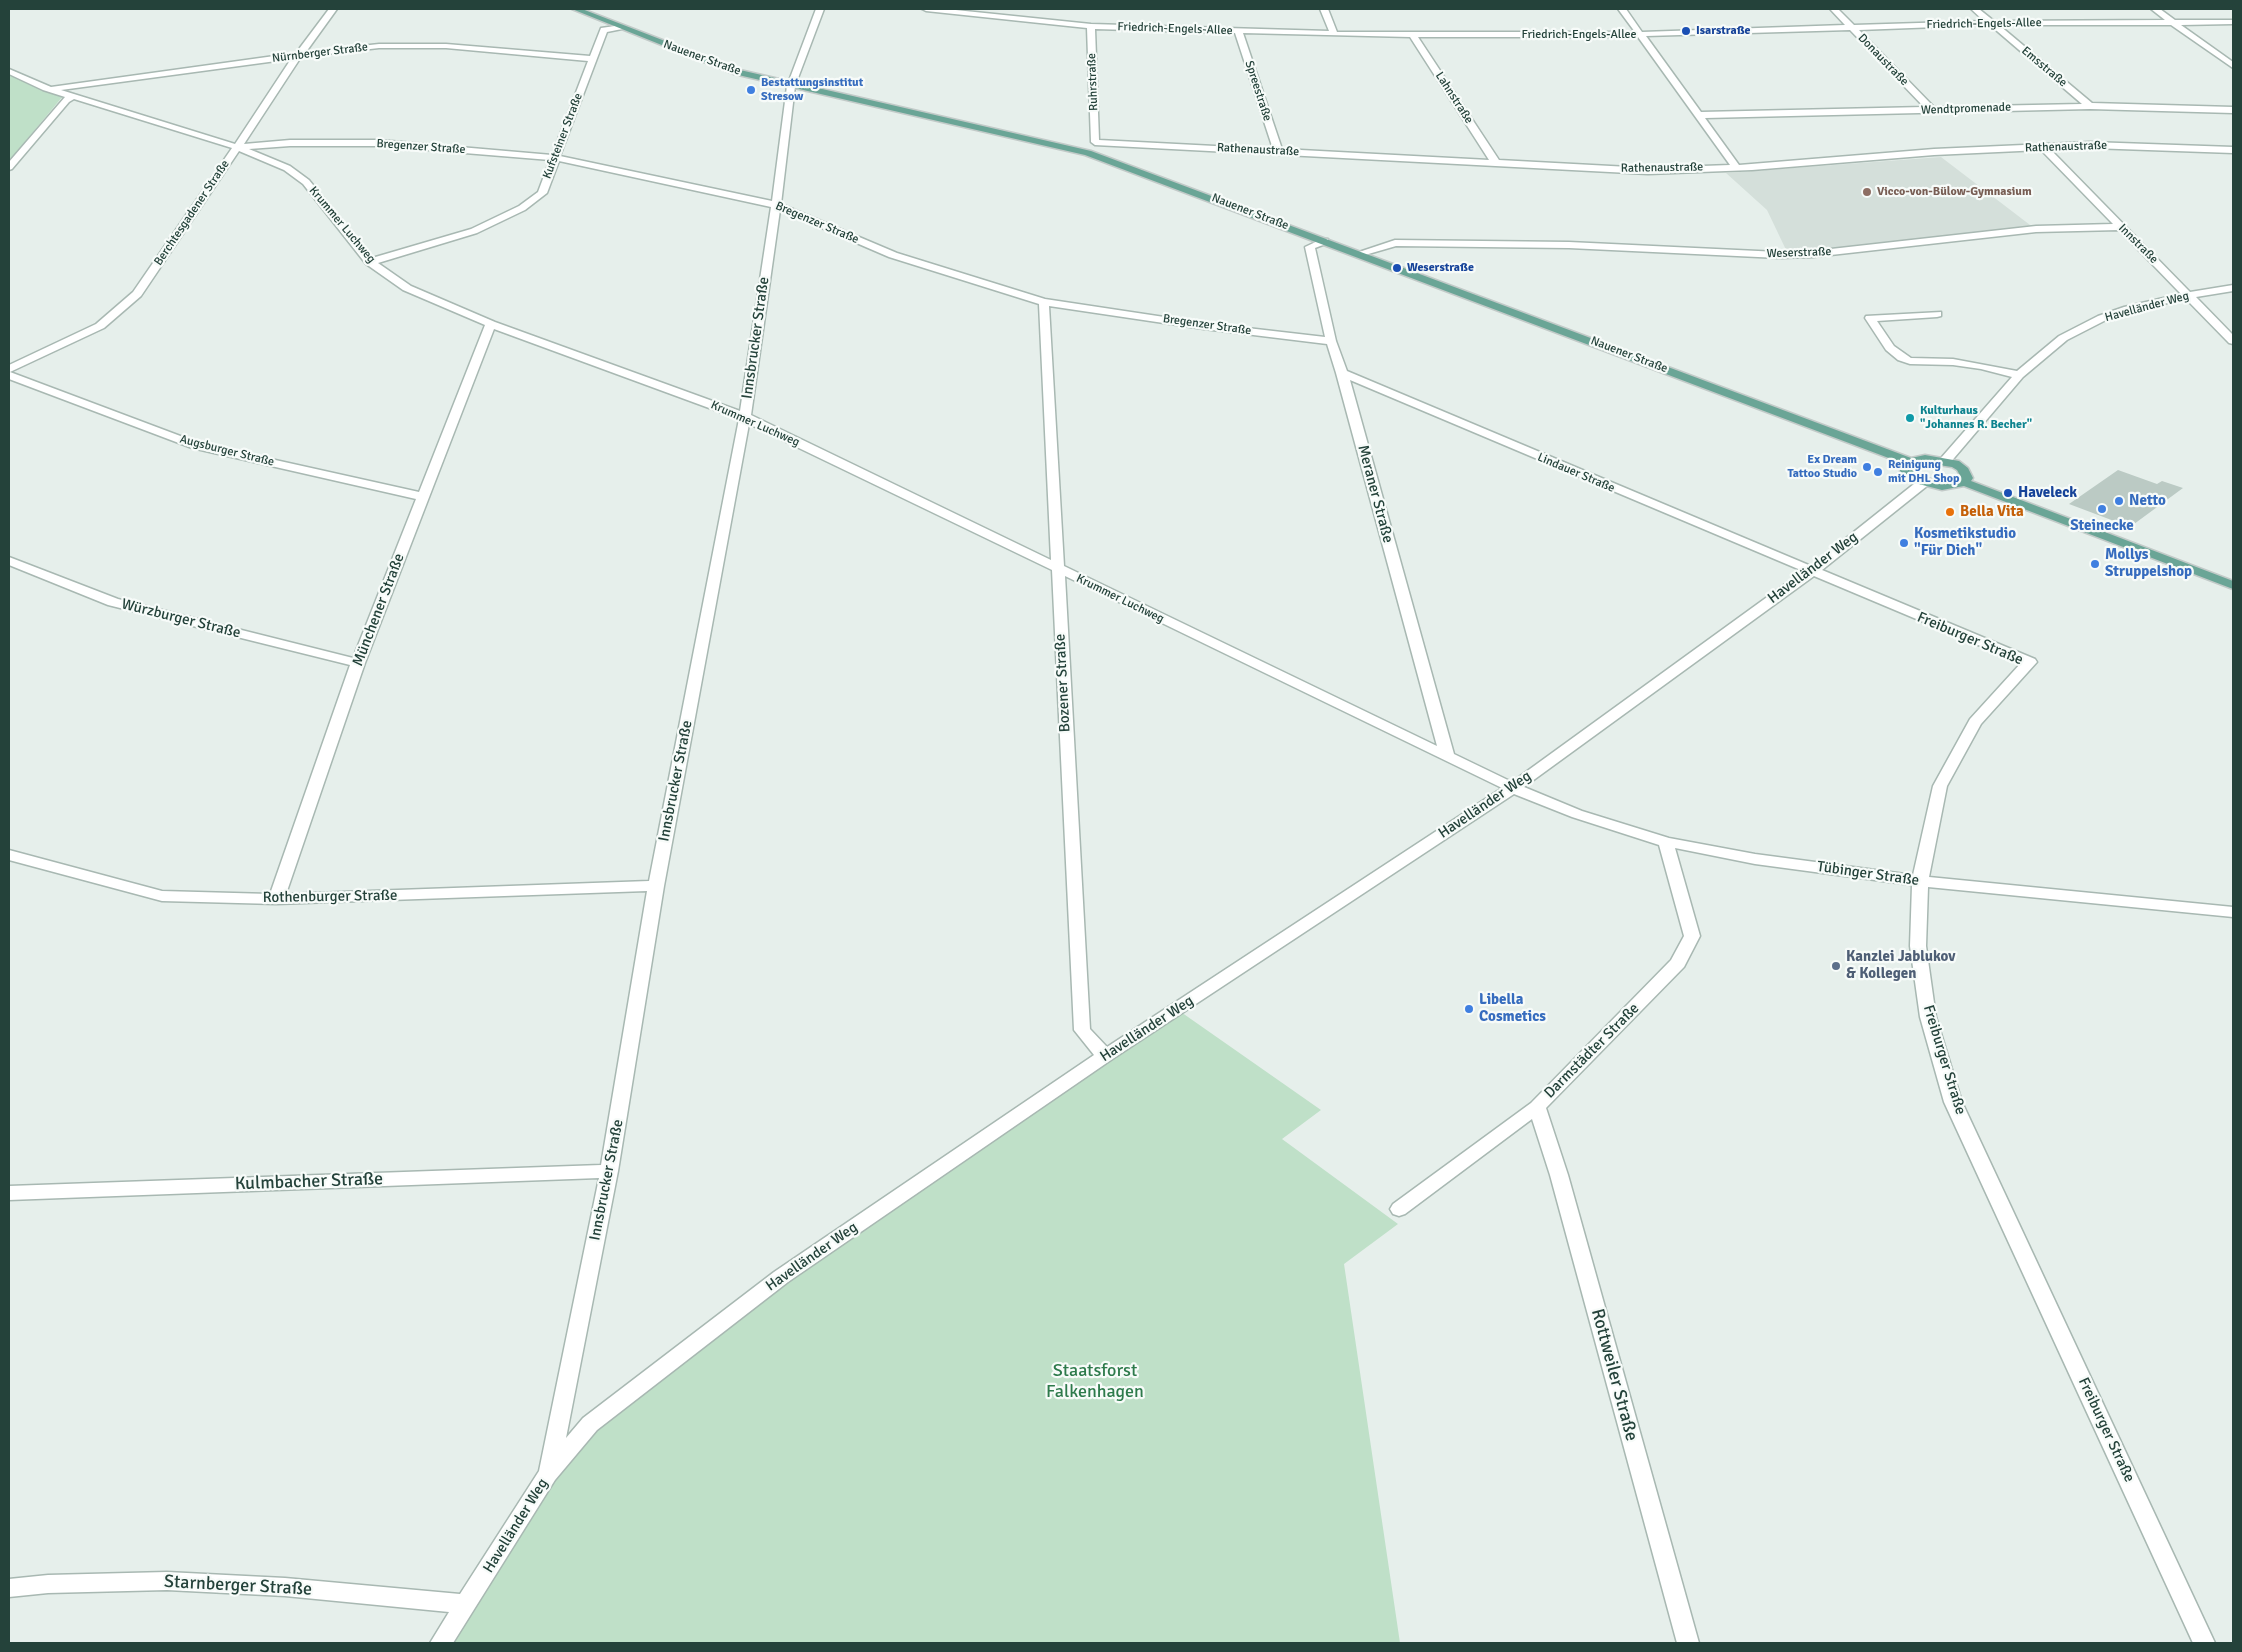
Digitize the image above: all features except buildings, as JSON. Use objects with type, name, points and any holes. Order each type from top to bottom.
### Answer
[{"type":"main road","name":"Nauener Straße","points":[[576,9],[719,67],[791,86],[1088,153],[1910,462]]},
{"type":"main road","points":[[1964,482],[1966,478],[1962,468],[1945,461],[1925,458],[1910,462],[1906,466],[1906,471],[1909,475],[1923,483],[1942,486],[1964,482],[2233,585]]},
{"type":"street","name":"Berchtesgadener Straße","points":[[9,369],[100,326],[118,313],[137,294],[299,54],[333,9]]},
{"type":"street","name":"Innsbrucker Straße","points":[[548,1474],[609,1171],[656,886],[745,417],[776,205],[791,86],[820,9]]},
{"type":"street","name":"Friedrich-Engels-Allee","points":[[926,9],[1091,26],[1239,32],[1413,35],[1641,35],[1852,26],[1991,23],[2233,22]]},
{"type":"street","points":[[1324,9],[1334,34]]},
{"type":"street","points":[[1622,9],[1736,167]]},
{"type":"street","name":"Donaustraße","points":[[1834,9],[1932,110]]},
{"type":"street","name":"Emsstraße","points":[[1975,9],[2090,106]]},
{"type":"street","points":[[2155,9],[2233,66]]},
{"type":"street","name":"Ruhrstraße","points":[[1091,26],[1094,137]]},
{"type":"street","name":"Kufsteiner Straße","points":[[370,262],[474,231],[522,208],[542,192],[604,30],[619,27]]},
{"type":"street","name":"Spreestraße","points":[[1239,32],[1278,151]]},
{"type":"street","name":"Lahnstraße","points":[[1413,35],[1494,162]]},
{"type":"street","name":"Nürnberger Straße","points":[[50,89],[299,54],[379,46],[438,46],[592,59]]},
{"type":"street","name":"Krummer Luchweg","points":[[9,71],[50,89],[237,147],[287,168],[306,182],[370,262],[407,288],[492,324],[745,417],[1513,788]]},
{"type":"street","points":[[9,167],[66,100],[73,96]]},
{"type":"street","name":"Wendtpromenade","points":[[1700,115],[2090,106],[2233,110]]},
{"type":"street","name":"Rathenaustraße","points":[[1094,137],[1095,142],[1648,171],[2092,145],[2233,150]]},
{"type":"street","name":"Bregenzer Straße","points":[[237,147],[290,144],[379,144],[555,158],[776,205],[893,255],[1044,302],[1204,326],[1331,341]]},
{"type":"street","name":"Innstraße","points":[[2043,147],[2233,341]]},
{"type":"street","name":"Weserstraße","points":[[1358,254],[1395,243],[1568,245],[1778,255],[1813,254],[2036,229],[2121,227]]},
{"type":"street","name":"Meraner Straße","points":[[1324,241],[1310,247],[1331,341],[1342,373],[1447,755]]},
{"type":"street","name":"Havelländer Weg","points":[[1945,461],[2019,375],[2063,338],[2102,318],[2128,309],[2188,295],[2233,288]]},
{"type":"street","name":"Bozener Straße","points":[[1044,302],[1082,1030],[1105,1056]]},
{"type":"street","points":[[1937,314],[1870,318],[1890,348],[1902,358],[1910,361],[1962,364],[2019,375]]},
{"type":"street","name":"Münchener Straße","points":[[276,899],[358,663],[492,324]]},
{"type":"street","name":"Lindauer Straße","points":[[1342,373],[1811,572]]},
{"type":"street","name":"Augsburger Straße","points":[[9,375],[196,446],[423,497]]},
{"type":"street","name":"Havelländer Weg","points":[[441,1643],[548,1474],[590,1424],[781,1277],[1105,1056],[1513,788],[1811,572],[1923,483]]},
{"type":"street","name":"Würzburger Straße","points":[[9,561],[113,602],[358,663]]},
{"type":"street","name":"Freiburger Straße","points":[[1811,572],[2030,662],[1975,722],[1940,786],[1920,881],[1918,946],[1928,1017],[1953,1102],[2204,1643]]},
{"type":"street","name":"Tübinger Straße","points":[[1513,788],[1577,814],[1666,842],[1755,859],[1920,881],[2233,912]]},
{"type":"street","name":"Darmstädter Straße","points":[[1399,1209],[1537,1107],[1678,963],[1692,936],[1666,842]]},
{"type":"street","name":"Rothenburger Straße","points":[[9,855],[162,896],[276,899],[656,886]]},
{"type":"street","name":"Rottweiler Straße","points":[[1537,1107],[1560,1175],[1688,1643]]},
{"type":"street","name":"Kulmbacher Straße","points":[[9,1193],[609,1171]]},
{"type":"street","name":"Starnberger Straße","points":[[9,1588],[48,1584],[167,1581],[285,1587],[467,1604]]},
{"type":"shaded area","name":"Vicco-von-Bülow-Gymnasium","points":[[1941,157],[2034,228],[1788,254],[1767,210],[1726,173]]},
{"type":"green space","points":[[9,74],[63,96],[9,161]]},
{"type":"green space","name":"Staatsforst Falkenhagen","points":[[1178,1010],[1321,1110],[1282,1139],[1398,1224],[1344,1264],[1400,1643],[441,1643],[590,1424],[781,1277]]},
{"type":"place","name":"Isarstraße","points":[[1686,31]]},
{"type":"place","name":"Bestattungsinstitut Stresow","points":[[751,90]]},
{"type":"place","name":"Vicco-von-Bülow-Gymnasium","points":[[1867,192]]},
{"type":"place","name":"Weserstraße","points":[[1397,268]]},
{"type":"place","name":"Kulturhaus \"Johannes R. Becher\"","points":[[1910,418]]},
{"type":"place","name":"Ex Dream Tattoo Studio","points":[[1867,467]]},
{"type":"place","name":"Reinigung mit DHL Shop","points":[[1878,472]]},
{"type":"place","name":"Haveleck","points":[[2008,493]]},
{"type":"place","name":"Netto","points":[[2119,501]]},
{"type":"place","name":"Steinecke","points":[[2102,509]]},
{"type":"place","name":"Bella Vita","points":[[1950,512]]},
{"type":"place","name":"Kosmetikstudio \"Für Dich\"","points":[[1904,543]]},
{"type":"place","name":"Mollys Struppelshop","points":[[2095,564]]},
{"type":"place","name":"Kanzlei Jablukov & Kollegen","points":[[1836,966]]},
{"type":"place","name":"Libella Cosmetics","points":[[1469,1009]]}]
